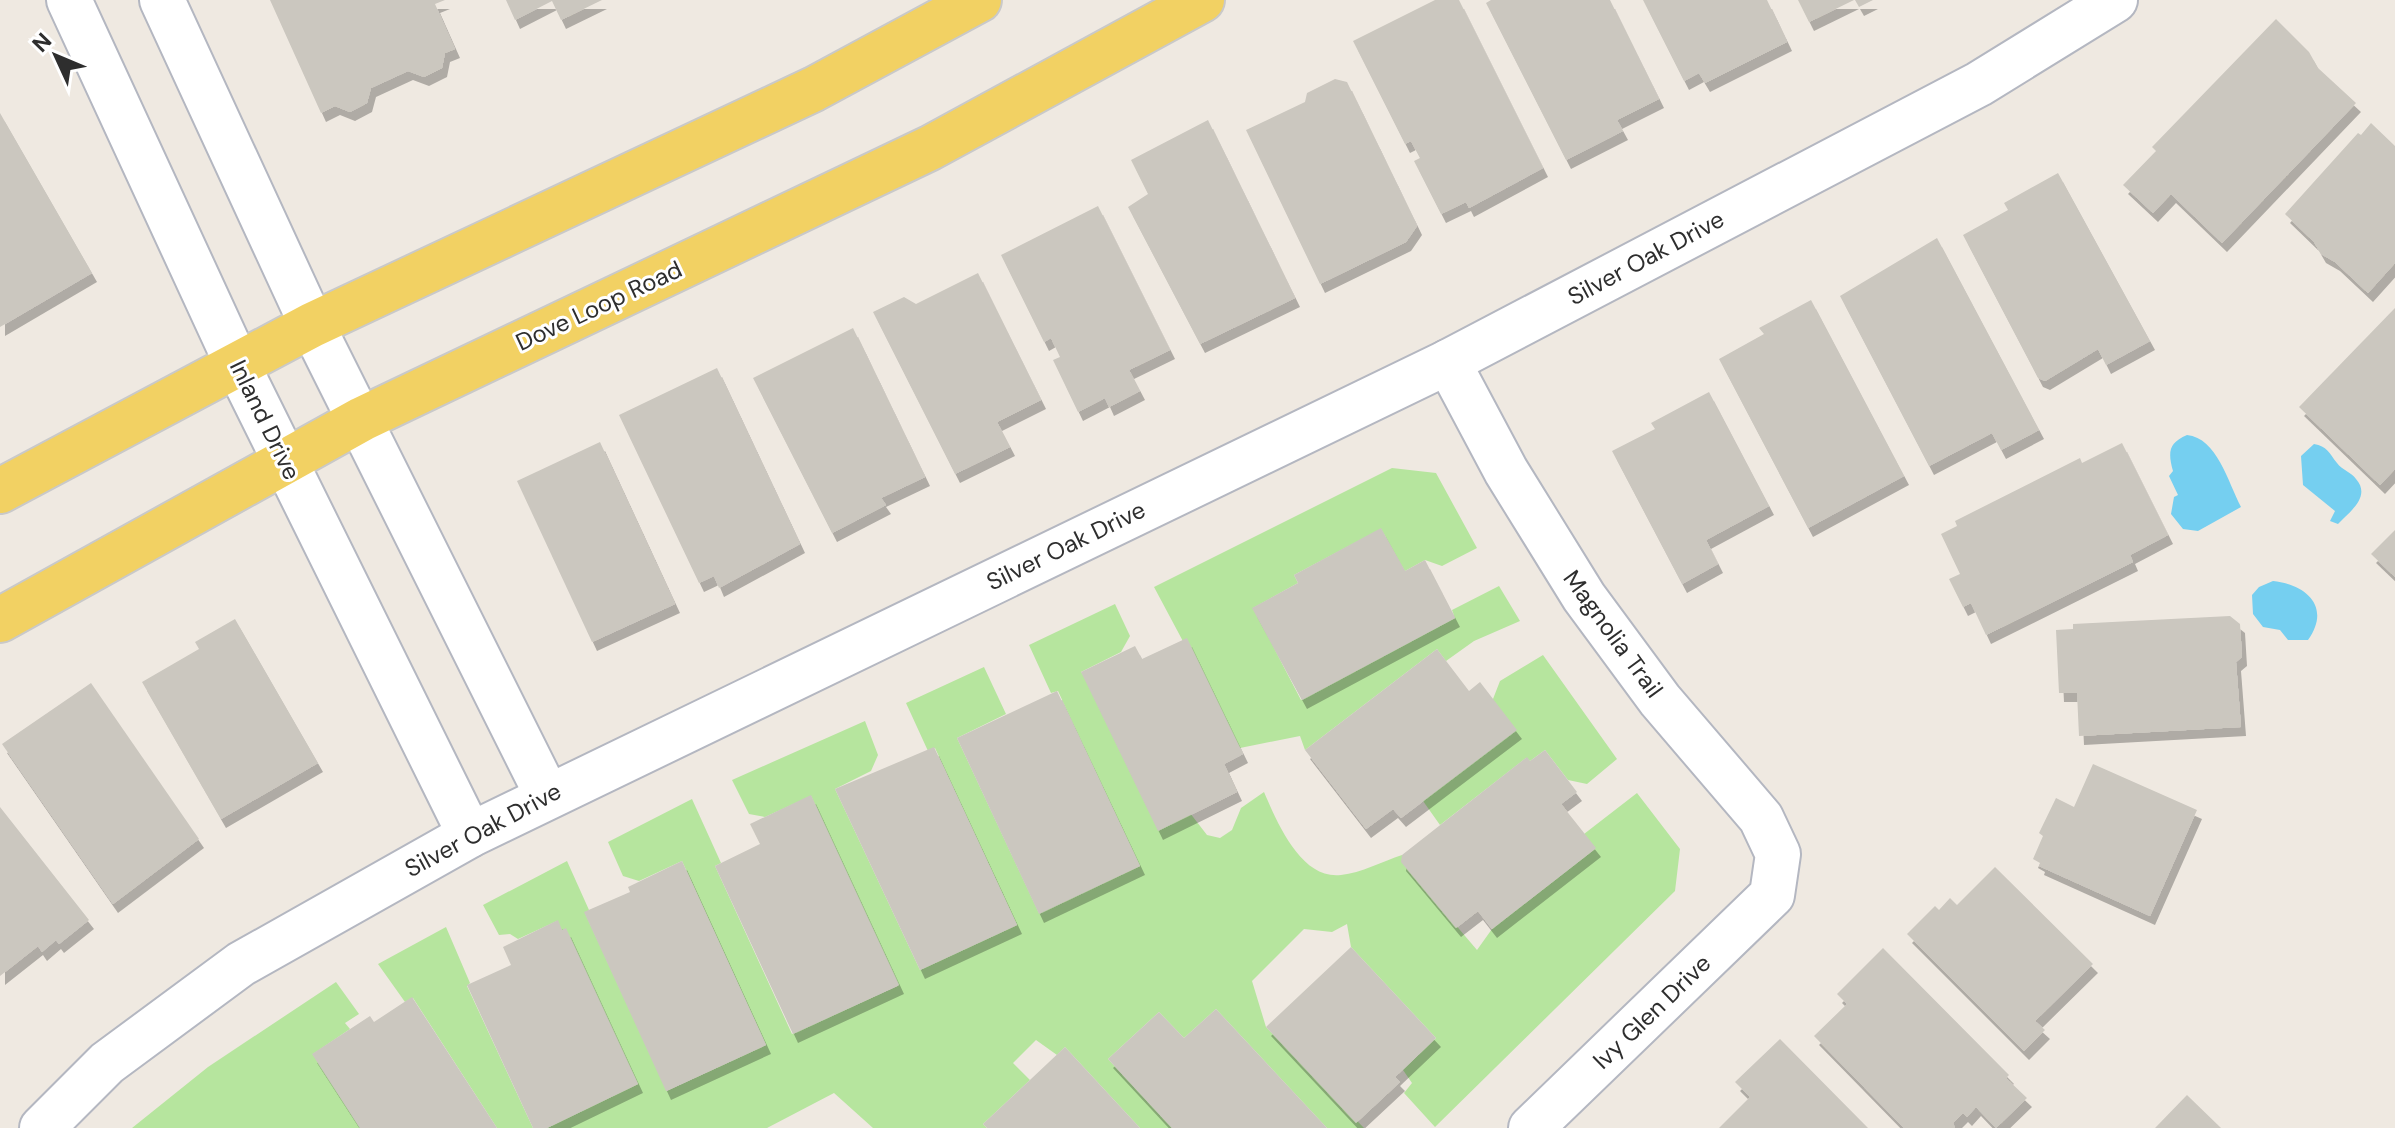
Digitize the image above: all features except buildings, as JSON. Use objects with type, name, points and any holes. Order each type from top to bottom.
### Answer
[{"type":"main road","points":[[0,491],[312,325],[814,89],[979,0]]},
{"type":"main road","name":"Dove Loop Road","points":[[0,620],[362,419],[930,148],[1202,0]]},
{"type":"street","name":"Inland Drive","points":[[69,0],[237,364],[470,835]]},
{"type":"street","points":[[162,0],[312,325],[362,419],[547,795]]},
{"type":"street","name":"Silver Oak Drive","points":[[42,1128],[107,1063],[241,964],[470,835],[547,795],[1448,362],[1979,84],[2115,0]]},
{"type":"street","name":"Magnolia Trail","points":[[1448,362],[1506,471],[1584,597],[1660,700],[1761,818],[1778,854],[1772,895]]},
{"type":"street","name":"Ivy Glen Drive","points":[[1531,1128],[1772,895]]},
{"type":"green space","points":[[1392,468],[1436,473],[1477,548],[1442,566],[1425,560],[1405,571],[1381,529],[1294,575],[1298,583],[1253,608],[1301,700],[1455,618],[1452,610],[1499,586],[1520,621],[1474,641],[1446,661],[1437,649],[1305,750],[1300,736],[1240,748],[1154,587]]},
{"type":"green space","points":[[1115,604],[1130,636],[1121,652],[1081,672],[1207,835],[1220,838],[1232,830],[1241,808],[1264,792],[1292,847],[1302,859],[1327,874],[1349,874],[1402,855],[1402,862],[1477,950],[1492,929],[1595,849],[1584,834],[1637,793],[1680,849],[1675,891],[1435,1127],[1404,1093],[1412,1083],[1403,1070],[1436,1038],[1351,947],[1347,924],[1332,932],[1304,929],[1252,981],[1266,1027],[1364,1128],[1327,1128],[1216,1009],[1184,1038],[1159,1012],[1108,1059],[1172,1128],[1140,1128],[1065,1047],[1057,1055],[1036,1040],[1013,1063],[1030,1080],[983,1124],[987,1128],[873,1128],[834,1093],[767,1128],[547,1128],[638,1084],[557,921],[518,939],[510,934],[499,935],[483,905],[567,861],[589,910],[585,913],[667,1091],[766,1045],[682,861],[639,881],[623,876],[608,842],[692,799],[721,863],[715,866],[792,1034],[898,986],[811,796],[765,817],[749,814],[732,780],[865,721],[878,755],[871,771],[835,789],[920,970],[1017,925],[935,748],[928,751],[906,703],[984,667],[1006,714],[957,738],[1039,913],[1140,866],[1058,691],[1051,693],[1029,645]]},
{"type":"green space","points":[[1543,655],[1617,759],[1587,784],[1568,780],[1545,750],[1530,761],[1526,758],[1440,825],[1423,801],[1493,699],[1500,681]]},
{"type":"green space","points":[[446,927],[470,983],[467,986],[533,1128],[497,1128],[413,998],[405,1002],[378,964]]},
{"type":"green space","points":[[336,982],[359,1014],[345,1023],[350,1029],[313,1054],[360,1128],[132,1128],[208,1067]]},
{"type":"water","points":[[2187,435],[2206,444],[2214,453],[2241,507],[2198,531],[2183,529],[2171,514],[2174,497],[2178,495],[2169,476],[2173,471],[2171,449],[2176,441]]},
{"type":"water","points":[[2314,444],[2327,450],[2360,486],[2357,504],[2338,524],[2330,521],[2335,511],[2303,485],[2301,456]]},
{"type":"water","points":[[2273,581],[2296,587],[2312,600],[2317,618],[2308,640],[2288,640],[2280,630],[2263,627],[2253,614],[2252,595],[2259,587]]}]
